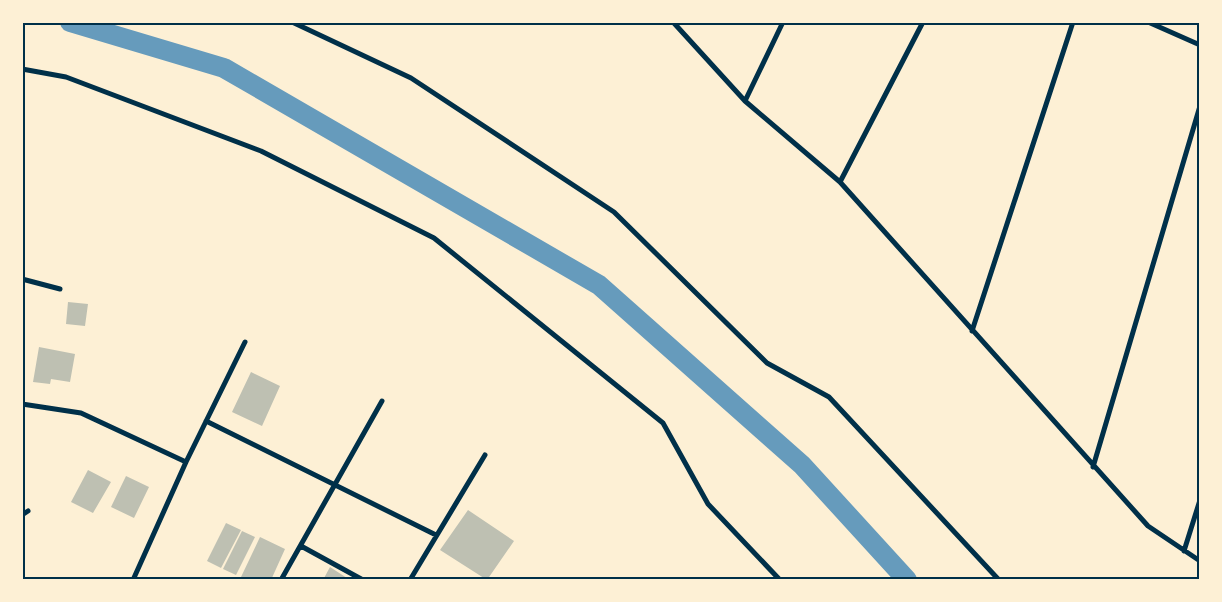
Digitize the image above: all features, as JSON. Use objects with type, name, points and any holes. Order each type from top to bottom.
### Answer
[{"type":"street","points":[[292,22],[411,78],[614,212],[767,363],[829,397],[999,580]]},
{"type":"street","points":[[672,22],[745,101],[840,182],[1093,467],[1148,526],[1200,561]]},
{"type":"street","points":[[745,101],[783,22]]},
{"type":"street","points":[[840,182],[922,22]]},
{"type":"street","points":[[972,331],[1073,22]]},
{"type":"street","points":[[1148,22],[1200,45]]},
{"type":"street","points":[[22,69],[66,77],[261,151],[434,238],[663,422],[708,504],[780,580]]},
{"type":"street","points":[[1093,467],[1200,106]]},
{"type":"street","points":[[22,279],[60,289]]},
{"type":"street","points":[[133,580],[186,462],[244,342]]},
{"type":"street","points":[[281,580],[382,401]]},
{"type":"street","points":[[22,404],[81,413],[186,462]]},
{"type":"street","points":[[206,421],[436,535]]},
{"type":"street","points":[[410,580],[485,455]]},
{"type":"street","points":[[1184,551],[1200,500]]},
{"type":"street","points":[[22,515],[28,511]]},
{"type":"street","points":[[300,546],[363,580]]},
{"type":"building","points":[[68,302],[88,304],[85,326],[66,324]]},
{"type":"building","points":[[39,347],[75,354],[70,382],[51,379],[50,384],[33,382]]},
{"type":"building","points":[[251,372],[280,386],[262,426],[232,412]]},
{"type":"building","points":[[88,470],[111,482],[93,513],[71,502]]},
{"type":"building","points":[[126,476],[149,487],[134,518],[111,507]]},
{"type":"building","points":[[468,510],[514,541],[487,580],[440,550]]},
{"type":"building","points":[[226,523],[241,530],[221,568],[207,561]]},
{"type":"building","points":[[242,531],[255,537],[236,575],[223,569]]},
{"type":"building","points":[[260,537],[285,549],[271,580],[248,580],[241,577]]},
{"type":"building","points":[[330,567],[350,580],[323,580]]},
{"type":"waterway","points":[[70,22],[224,68],[599,285],[802,465],[907,580]]}]
